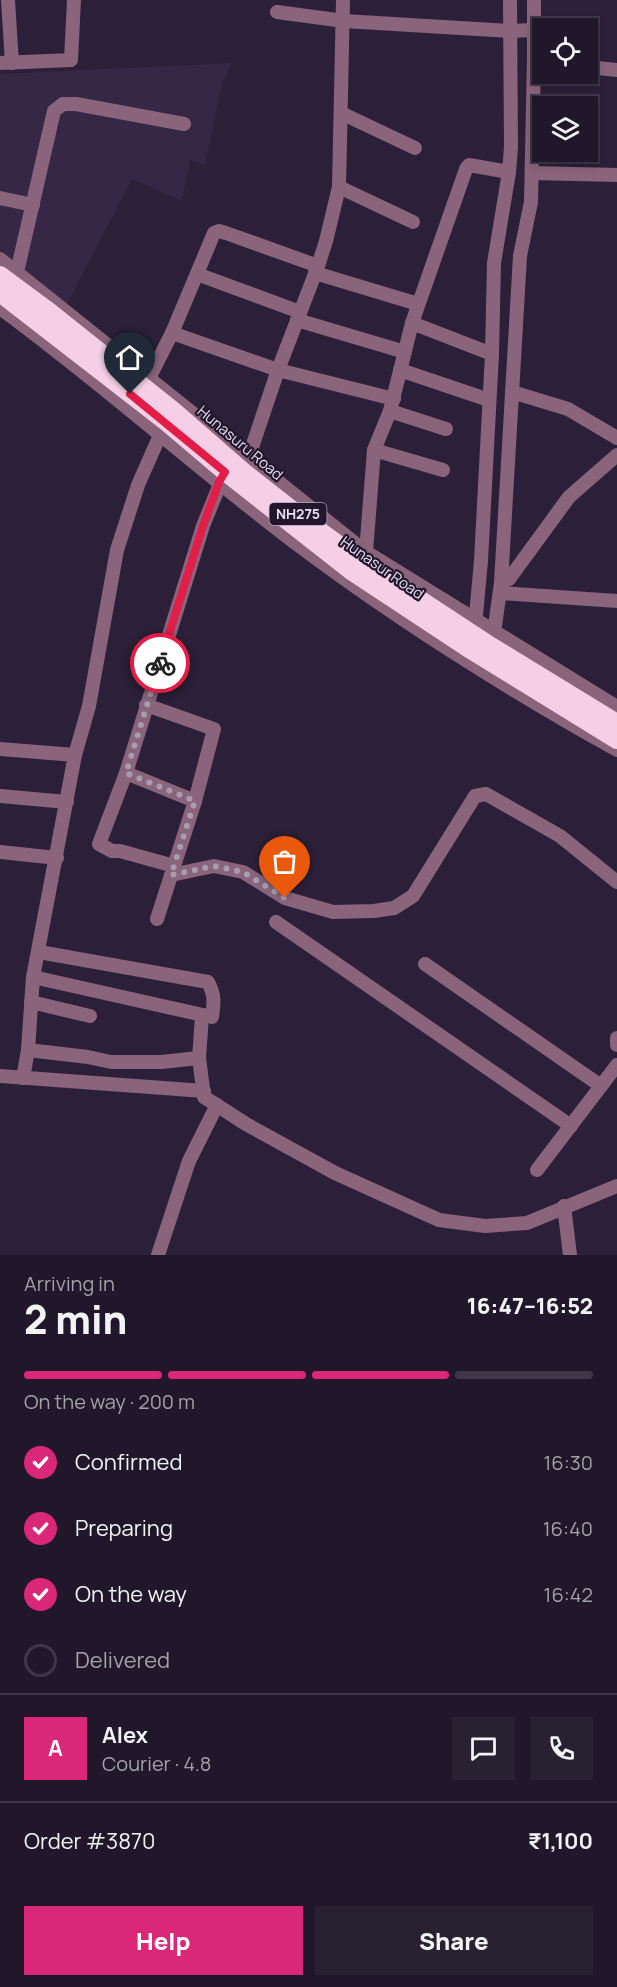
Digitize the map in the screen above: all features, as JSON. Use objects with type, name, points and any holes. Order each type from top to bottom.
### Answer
[{"type":"highway","name":"Hunasuru Road","points":[[7,281],[147,383],[234,469],[480,639],[617,723]]},
{"type":"highway","name":"Hunasur Road","points":[[7,281],[163,428],[234,469],[351,571],[480,639],[617,740]]},
{"type":"street","points":[[8,0],[6,63],[71,60],[74,0]]},
{"type":"street","points":[[344,0],[339,187],[326,241],[278,370],[234,469],[203,526],[126,773],[99,843],[112,851],[120,851],[173,871],[214,866],[243,872],[285,898],[333,912],[374,911],[394,908],[413,896],[475,796],[486,794],[560,836],[617,882]]},
{"type":"street","points":[[480,639],[481,561],[492,354],[494,263],[509,172],[510,0]]},
{"type":"street","points":[[534,0],[536,18]]},
{"type":"street","points":[[277,12],[344,21],[532,33]]},
{"type":"street","points":[[598,68],[617,70]]},
{"type":"street","points":[[480,639],[500,588],[520,256],[531,202],[535,84]]},
{"type":"street","points":[[7,281],[33,205],[54,111],[63,104],[76,104],[184,124]]},
{"type":"street","points":[[341,114],[415,148]]},
{"type":"street","points":[[363,556],[374,450],[392,405],[418,304],[466,169],[469,165],[509,172]]},
{"type":"street","points":[[531,172],[617,175]]},
{"type":"street","points":[[339,187],[413,222]]},
{"type":"street","points":[[0,198],[33,205]]},
{"type":"street","points":[[147,383],[172,333],[214,233],[219,231],[317,270],[418,304]]},
{"type":"street","points":[[0,259],[7,281]]},
{"type":"street","points":[[197,274],[298,316],[405,352]]},
{"type":"street","points":[[0,308],[163,428],[138,485],[117,550],[89,706],[75,755],[33,977],[28,1050],[23,1078]]},
{"type":"street","points":[[412,323],[492,354]]},
{"type":"street","points":[[172,333],[278,370],[392,405],[446,429]]},
{"type":"street","points":[[400,370],[489,400]]},
{"type":"street","points":[[512,392],[568,409],[617,438]]},
{"type":"street","points":[[374,450],[443,470]]},
{"type":"street","points":[[500,588],[569,497],[617,455]]},
{"type":"street","points":[[234,469],[294,542],[395,615],[617,750]]},
{"type":"street","points":[[500,588],[617,600]]},
{"type":"street","points":[[480,639],[617,707]]},
{"type":"street","points":[[146,705],[214,729],[195,801],[157,919]]},
{"type":"street","points":[[0,749],[75,755]]},
{"type":"street","points":[[126,773],[195,801]]},
{"type":"street","points":[[0,796],[67,802]]},
{"type":"street","points":[[0,852],[57,858]]},
{"type":"street","points":[[276,922],[571,1126]]},
{"type":"street","points":[[33,977],[212,1017],[213,992],[207,982],[39,952]]},
{"type":"street","points":[[424,964],[601,1086]]},
{"type":"street","points":[[31,1002],[90,1016]]},
{"type":"street","points":[[202,1016],[199,1058],[204,1097],[246,1124],[335,1173],[439,1220],[485,1226],[526,1223],[617,1186]]},
{"type":"street","points":[[617,1038],[617,1045]]},
{"type":"street","points":[[28,1050],[111,1062],[161,1062],[199,1058]]},
{"type":"street","points":[[537,1170],[617,1065]]},
{"type":"street","points":[[0,1076],[204,1090]]},
{"type":"street","points":[[158,1255],[189,1161],[217,1105]]},
{"type":"street","points":[[564,1206],[570,1255]]},
{"type":"shaded area","points":[[232,63],[222,84],[205,165],[190,160],[182,201],[132,179],[66,306],[0,254],[0,74]]},
{"type":"way so far","points":[[160,663],[126,773],[195,801],[171,875],[214,866],[243,872],[285,898]]},
{"type":"route","points":[[130,394],[225,472],[203,526],[160,663]]}]
